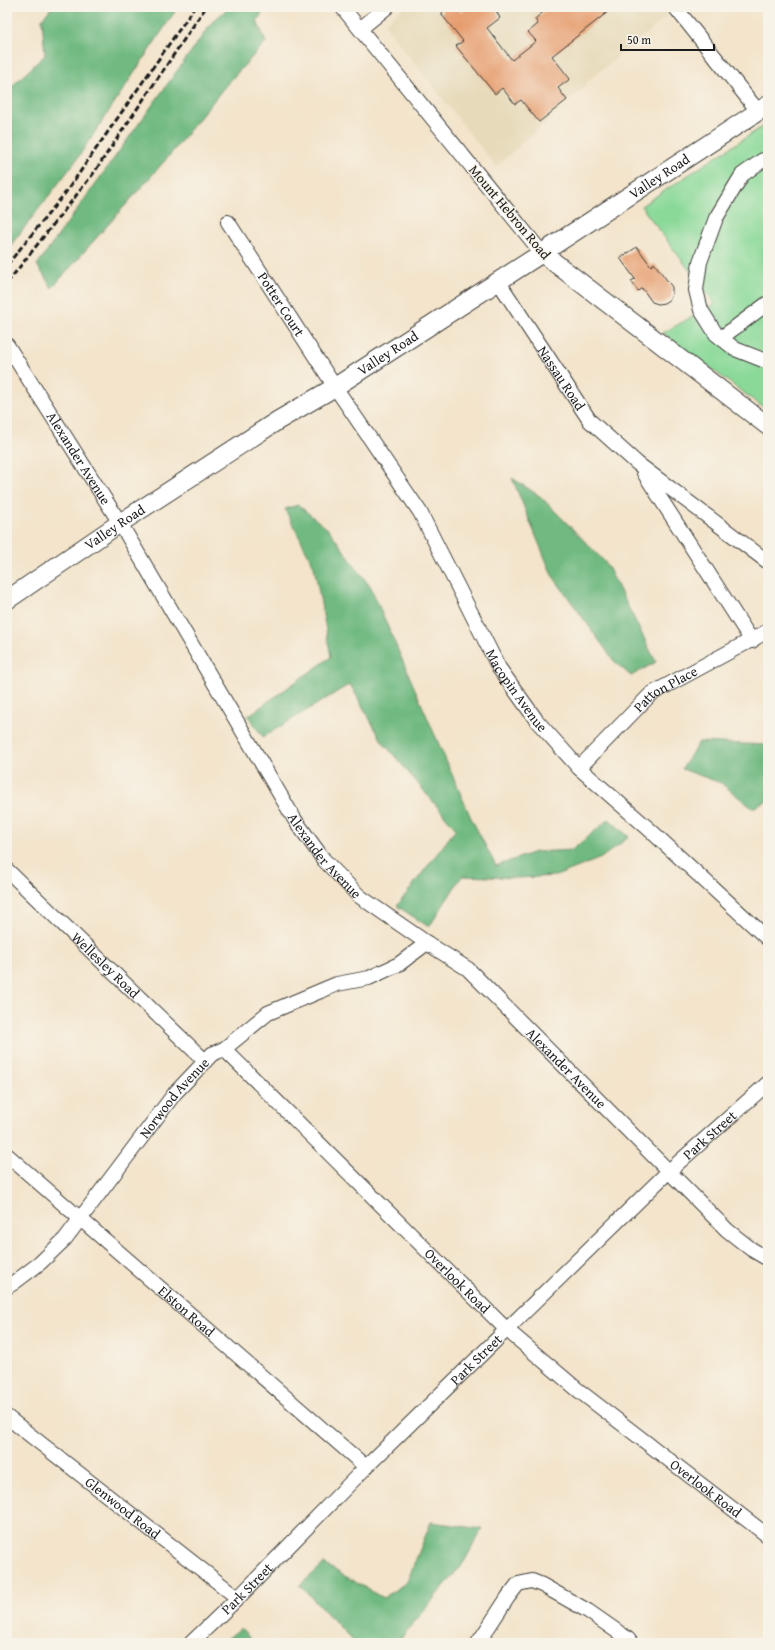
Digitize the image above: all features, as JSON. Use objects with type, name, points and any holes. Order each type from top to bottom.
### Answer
[{"type":"main road","name":"Valley Road","points":[[7,600],[120,523],[277,421],[335,387],[763,108]]},
{"type":"main road","name":"Mount Hebron Road","points":[[542,253],[768,426]]},
{"type":"street","name":"Mount Hebron Road","points":[[342,7],[542,253]]},
{"type":"street","points":[[360,29],[387,7]]},
{"type":"street","points":[[674,7],[763,108]]},
{"type":"street","points":[[768,159],[763,160],[742,175],[716,218],[700,262],[696,290],[701,310],[716,334],[735,349],[768,362]]},
{"type":"street","name":"Potter Court","points":[[228,222],[335,387]]},
{"type":"street","name":"Nassau Road","points":[[498,281],[590,421],[638,464],[768,562]]},
{"type":"street","points":[[721,338],[768,302]]},
{"type":"street","name":"Alexander Avenue","points":[[7,345],[120,523],[295,820],[320,854],[359,896],[427,943],[468,969],[727,1230],[751,1249],[768,1259]]},
{"type":"street","name":"Macopin Avenue","points":[[335,387],[420,512],[499,668],[537,721],[579,768],[650,830],[768,939]]},
{"type":"street","name":"Nassau Road","points":[[638,464],[752,641]]},
{"type":"street","name":"Patton Place","points":[[579,768],[652,694],[768,632]]},
{"type":"street","name":"Wellesley Road","points":[[7,870],[205,1061]]},
{"type":"street","name":"Norwood Avenue","points":[[7,1287],[40,1263],[65,1239],[175,1093],[212,1054],[224,1049],[268,1013],[337,984],[369,978],[399,964],[427,943]]},
{"type":"street","name":"Overlook Road","points":[[224,1049],[506,1329],[578,1390],[768,1536]]},
{"type":"street","name":"Park Street","points":[[191,1643],[238,1598],[506,1329],[669,1171],[768,1083]]},
{"type":"street","name":"Elston Road","points":[[7,1155],[366,1468]]},
{"type":"street","name":"Glenwood Road","points":[[7,1417],[238,1598]]},
{"type":"street","points":[[478,1643],[508,1596],[518,1584],[532,1581],[588,1611],[628,1639],[631,1643]]},
{"type":"shaded area","points":[[404,7],[660,7],[668,16],[588,81],[585,86],[496,167],[384,24]]},
{"type":"green space","points":[[52,7],[178,7],[75,162],[7,250],[7,91],[45,55],[42,19]]},
{"type":"green space","points":[[230,7],[266,7],[257,21],[266,42],[226,85],[169,156],[52,288],[37,265],[213,21]]},
{"type":"green space","points":[[768,123],[768,411],[663,333],[715,304],[641,206]]},
{"type":"green space","points":[[512,478],[541,497],[606,563],[656,662],[631,676],[614,661],[552,575]]},
{"type":"green space","points":[[298,505],[329,530],[371,588],[471,818],[496,866],[535,852],[572,850],[609,819],[629,837],[601,858],[556,876],[518,878],[462,876],[429,927],[397,906],[456,829],[382,741],[350,684],[263,737],[248,716],[331,657],[314,566],[285,509]]},
{"type":"green space","points":[[699,742],[768,745],[768,801],[752,808],[721,783],[682,769]]},
{"type":"green space","points":[[431,1522],[482,1529],[464,1562],[397,1643],[355,1643],[300,1585],[324,1564],[383,1598],[407,1582]]},
{"type":"green space","points":[[241,1628],[254,1643],[222,1643]]},
{"type":"building","points":[[443,7],[457,7],[461,12],[467,7],[494,7],[500,18],[487,28],[512,60],[536,41],[528,32],[538,24],[535,19],[549,7],[614,7],[552,56],[570,79],[558,88],[567,100],[539,122],[521,100],[515,104],[502,88],[495,94],[456,46],[463,41],[442,15]]},
{"type":"building","points":[[637,247],[651,266],[654,263],[672,287],[670,299],[664,303],[658,304],[652,302],[642,288],[638,291],[631,281],[635,279],[620,258]]},
{"type":"railway","points":[[7,265],[66,192],[195,7]]},
{"type":"railway","points":[[7,283],[93,174],[206,7]]}]
